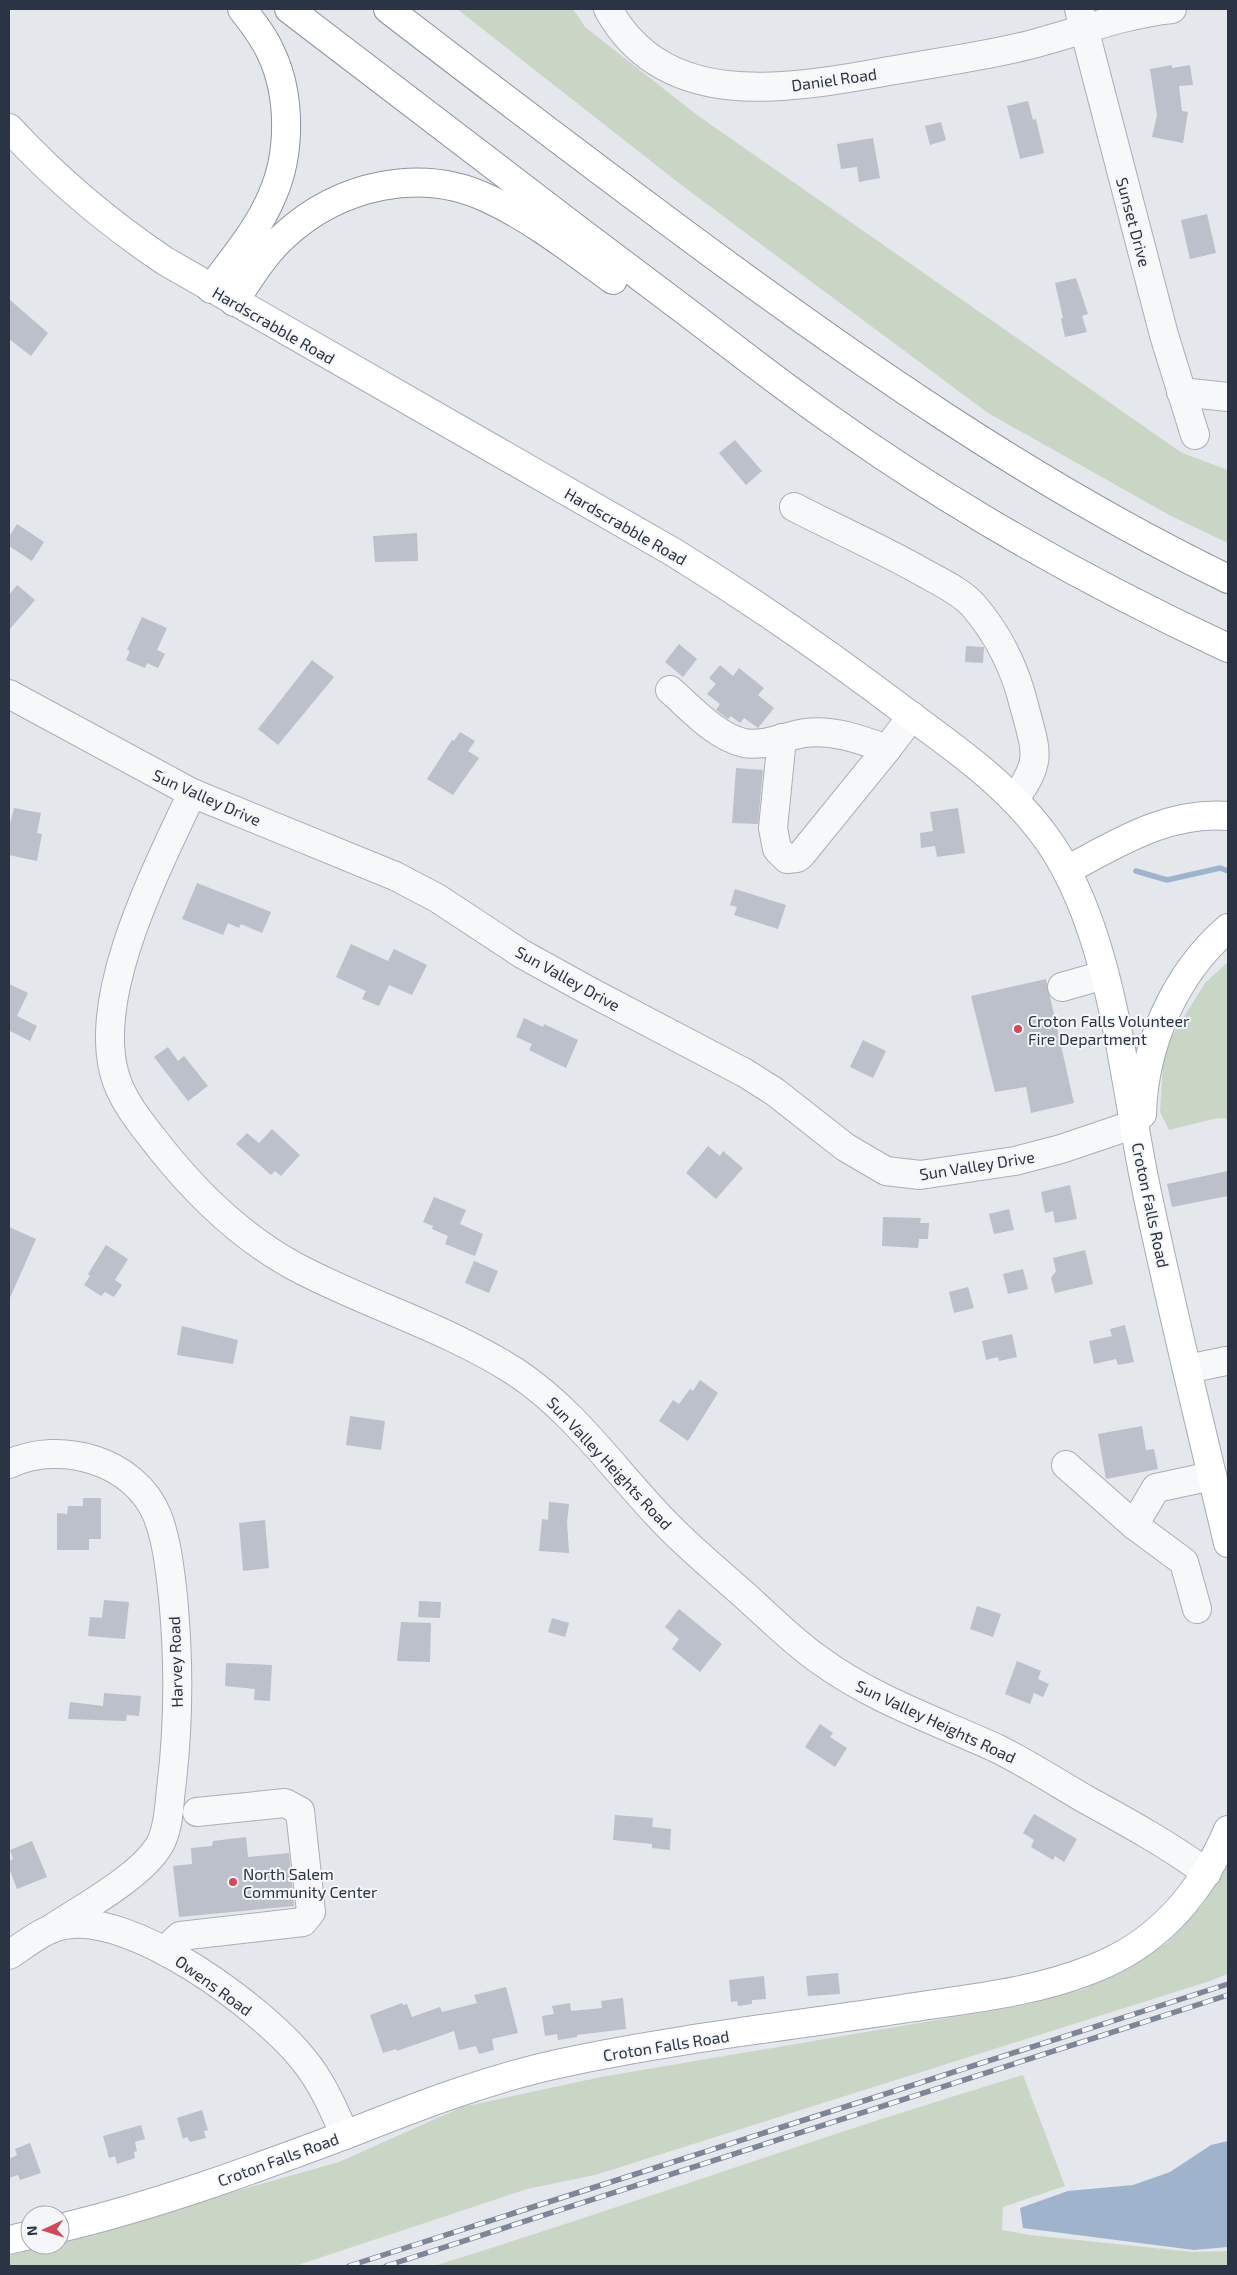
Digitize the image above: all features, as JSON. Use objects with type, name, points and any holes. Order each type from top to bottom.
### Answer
[{"type":"main road","points":[[223,296],[272,195],[281,169],[285,140],[285,110],[281,82],[274,61],[254,24],[242,9]]},
{"type":"main road","points":[[289,9],[536,199],[826,417],[947,497],[1084,576],[1228,648]]},
{"type":"main road","points":[[388,9],[694,240],[868,365],[1044,479],[1160,544],[1228,579]]},
{"type":"main road","name":"Hardscrabble Road","points":[[9,128],[62,182],[95,211],[165,261],[223,296],[673,552],[772,614],[969,759],[1014,800],[1048,841],[1067,870]]},
{"type":"main road","points":[[223,296],[266,256],[284,236],[305,218],[326,205],[347,195],[374,187],[400,183],[429,182],[459,188],[488,198],[554,238],[617,282],[671,300]]},
{"type":"main road","points":[[1067,870],[1140,832],[1167,822],[1192,817],[1228,816]]},
{"type":"main road","name":"Croton Falls Road","points":[[1067,870],[1082,904],[1104,975],[1142,1166],[1228,1543]]},
{"type":"main road","points":[[1142,1166],[1142,1111],[1146,1074],[1154,1040],[1167,1008],[1183,981],[1200,957],[1228,928]]},
{"type":"main road","name":"Croton Falls Road","points":[[70,2225],[190,2190],[345,2135],[460,2091],[562,2063],[673,2043],[996,1994],[1066,1979],[1122,1956],[1147,1940],[1170,1921],[1191,1897],[1208,1873],[1228,1830]]},
{"type":"street","name":"Daniel Road","points":[[608,9],[616,24],[636,47],[661,65],[690,77],[721,85],[751,88],[785,87],[845,79],[1019,47],[1081,19],[1172,9]]},
{"type":"street","name":"Sunset Drive","points":[[1081,19],[1181,392],[1195,435]]},
{"type":"street","points":[[1181,392],[1228,397]]},
{"type":"street","points":[[794,507],[900,559],[942,583],[972,604],[1008,657],[1018,681],[1033,741],[1035,762],[1031,776],[1014,800]]},
{"type":"street","points":[[670,690],[725,736],[746,743],[821,732],[841,735],[887,749]]},
{"type":"street","name":"Sun Valley Drive","points":[[9,694],[192,793],[395,876],[437,898],[522,954],[589,992],[745,1072],[775,1092],[845,1147],[886,1170],[920,1175],[1014,1160],[1061,1149],[1135,1124]]},
{"type":"street","points":[[782,738],[773,828],[777,849],[788,859],[797,858],[802,855],[912,716]]},
{"type":"street","name":"Sun Valley Heights Road","points":[[192,793],[146,892],[130,934],[112,1015],[111,1046],[114,1072],[124,1096],[142,1124],[191,1184],[258,1243],[294,1266],[472,1347],[514,1370],[545,1394],[578,1424],[657,1514],[689,1546],[816,1658],[877,1696],[981,1742],[1034,1769],[1158,1840],[1208,1873]]},
{"type":"street","points":[[1062,987],[1104,975]]},
{"type":"street","points":[[1188,1369],[1226,1361]]},
{"type":"street","name":"Harvey Road","points":[[9,1464],[40,1455],[64,1453],[108,1465],[128,1479],[145,1496],[157,1515],[171,1577],[176,1624],[177,1722],[168,1820],[162,1841],[151,1858],[135,1873],[30,1942],[17,1958],[9,1974]]},
{"type":"street","points":[[1066,1465],[1134,1525],[1184,1562],[1197,1609]]},
{"type":"street","points":[[1134,1525],[1156,1488],[1212,1476]]},
{"type":"street","points":[[165,1950],[180,1936],[303,1922],[311,1912],[300,1811],[285,1803],[197,1812]]},
{"type":"street","name":"Owens Road","points":[[30,1942],[65,1925],[94,1925],[126,1934],[165,1950],[217,1983],[247,2007],[302,2057],[317,2077],[345,2135]]},
{"type":"green space","points":[[457,9],[573,9],[585,27],[697,115],[1182,453],[1228,470],[1228,543],[1171,516],[988,413],[684,187]]},
{"type":"green space","points":[[1228,962],[1228,1119],[1218,1118],[1169,1130],[1160,1112],[1164,1049],[1205,983]]},
{"type":"green space","points":[[1228,1854],[1228,1974],[595,2175],[527,2189],[295,2266],[9,2266],[9,2256],[20,2253],[20,2255],[70,2255],[70,2238],[339,2162],[462,2107],[601,2077],[1025,2005],[1085,1989],[1167,1943],[1205,1902]]},
{"type":"green space","points":[[1023,2075],[1065,2186],[1003,2207],[1002,2230],[1030,2235],[1193,2252],[1228,2251],[1228,2266],[434,2266],[875,2121]]},
{"type":"water","points":[[1228,2141],[1228,2247],[1194,2250],[1023,2228],[1020,2208],[1068,2191],[1133,2185],[1170,2172],[1211,2145]]},
{"type":"building","points":[[1172,65],[1172,68],[1190,65],[1193,85],[1179,86],[1182,111],[1188,112],[1183,143],[1152,137],[1157,115],[1150,69]]},
{"type":"building","points":[[1028,101],[1033,120],[1036,119],[1044,153],[1020,159],[1007,106]]},
{"type":"building","points":[[941,122],[946,140],[930,145],[925,126]]},
{"type":"building","points":[[873,138],[880,178],[859,182],[857,167],[841,169],[837,144]]},
{"type":"building","points":[[1207,214],[1216,253],[1190,259],[1181,220]]},
{"type":"building","points":[[1076,278],[1088,314],[1082,316],[1087,332],[1065,337],[1055,283]]},
{"type":"building","points":[[9,299],[48,333],[31,356],[9,339]]},
{"type":"building","points":[[735,440],[762,471],[746,485],[719,453]]},
{"type":"building","points":[[17,524],[44,542],[32,561],[9,546],[9,537]]},
{"type":"building","points":[[417,533],[418,561],[375,562],[373,536]]},
{"type":"building","points":[[17,585],[35,600],[9,630],[9,595]]},
{"type":"building","points":[[142,617],[167,628],[157,650],[165,654],[158,668],[147,663],[145,668],[126,660],[130,651],[127,650]]},
{"type":"building","points":[[679,644],[697,659],[683,677],[665,662]]},
{"type":"building","points":[[966,646],[984,647],[983,663],[965,662]]},
{"type":"building","points":[[312,660],[334,677],[278,745],[258,729]]},
{"type":"building","points":[[720,665],[733,676],[739,668],[764,688],[758,695],[774,708],[758,728],[744,718],[740,723],[731,716],[728,719],[716,710],[720,704],[707,694],[716,684],[709,678]]},
{"type":"building","points":[[460,732],[475,741],[468,751],[479,758],[453,795],[427,779],[452,740],[454,741]]},
{"type":"building","points":[[736,768],[763,770],[758,824],[732,823]]},
{"type":"building","points":[[14,808],[41,813],[37,833],[42,834],[37,861],[9,855],[9,827]]},
{"type":"building","points":[[958,808],[965,853],[937,857],[935,846],[921,848],[920,833],[933,831],[930,812]]},
{"type":"building","points":[[197,883],[271,912],[262,933],[241,924],[239,928],[228,923],[223,935],[182,919]]},
{"type":"building","points":[[735,889],[786,905],[778,929],[734,915],[737,907],[730,905]]},
{"type":"building","points":[[351,944],[388,961],[394,949],[427,965],[412,995],[389,985],[379,1006],[362,999],[366,991],[336,977]]},
{"type":"building","name":"Croton Falls Volunteer Fire Department","points":[[1046,979],[1074,1103],[1031,1113],[1026,1087],[995,1092],[971,996]]},
{"type":"building","points":[[9,984],[28,993],[17,1016],[37,1026],[30,1041],[10,1031],[9,1033]]},
{"type":"building","points":[[524,1018],[543,1027],[544,1024],[578,1040],[566,1068],[529,1050],[532,1044],[516,1037]]},
{"type":"building","points":[[863,1040],[886,1051],[873,1078],[850,1067]]},
{"type":"building","points":[[168,1047],[178,1061],[184,1056],[208,1086],[188,1101],[154,1057]]},
{"type":"building","points":[[272,1129],[300,1155],[281,1176],[275,1171],[271,1175],[236,1144],[247,1133],[259,1143]]},
{"type":"building","points":[[708,1146],[720,1156],[723,1151],[743,1168],[716,1199],[686,1173]]},
{"type":"building","points":[[1228,1171],[1228,1196],[1172,1207],[1167,1184]]},
{"type":"building","points":[[1070,1185],[1077,1219],[1055,1223],[1053,1211],[1045,1213],[1041,1192]]},
{"type":"building","points":[[434,1197],[466,1210],[460,1224],[483,1234],[475,1256],[445,1244],[448,1236],[432,1229],[433,1226],[423,1222]]},
{"type":"building","points":[[1009,1209],[1014,1230],[994,1234],[989,1214]]},
{"type":"building","points":[[883,1217],[921,1218],[920,1223],[929,1223],[928,1239],[919,1239],[918,1248],[882,1246]]},
{"type":"building","points":[[9,1227],[36,1239],[9,1300]]},
{"type":"building","points":[[106,1245],[128,1259],[115,1280],[122,1285],[114,1297],[105,1292],[101,1296],[84,1285],[90,1276],[88,1274]]},
{"type":"building","points":[[1085,1250],[1093,1284],[1055,1293],[1051,1278],[1056,1271],[1053,1258]]},
{"type":"building","points":[[474,1261],[498,1271],[489,1293],[465,1283]]},
{"type":"building","points":[[1023,1269],[1028,1289],[1008,1294],[1003,1274]]},
{"type":"building","points":[[968,1287],[974,1308],[954,1313],[949,1292]]},
{"type":"building","points":[[1125,1325],[1134,1362],[1118,1365],[1116,1359],[1094,1364],[1089,1341],[1112,1336],[1110,1329]]},
{"type":"building","points":[[182,1326],[238,1340],[233,1364],[177,1355]]},
{"type":"building","points":[[1012,1334],[1017,1357],[999,1361],[998,1357],[986,1360],[982,1341]]},
{"type":"building","points":[[700,1380],[718,1393],[688,1441],[659,1421],[673,1400],[679,1404],[690,1389],[693,1391]]},
{"type":"building","points":[[350,1416],[385,1421],[381,1450],[346,1445]]},
{"type":"building","points":[[1142,1426],[1146,1450],[1154,1449],[1158,1469],[1106,1479],[1098,1434]]},
{"type":"building","points":[[83,1498],[101,1498],[101,1539],[89,1539],[89,1550],[57,1550],[57,1513],[67,1514],[68,1506],[83,1506]]},
{"type":"building","points":[[549,1502],[569,1504],[567,1522],[569,1553],[539,1551],[542,1519],[548,1520]]},
{"type":"building","points":[[265,1520],[269,1568],[243,1571],[239,1523]]},
{"type":"building","points":[[104,1600],[129,1602],[125,1639],[88,1636],[90,1617],[102,1618]]},
{"type":"building","points":[[419,1601],[441,1602],[440,1618],[418,1617]]},
{"type":"building","points":[[977,1606],[1001,1614],[993,1637],[970,1629]]},
{"type":"building","points":[[679,1609],[722,1644],[700,1672],[672,1649],[679,1639],[665,1627]]},
{"type":"building","points":[[552,1618],[569,1623],[565,1637],[548,1632]]},
{"type":"building","points":[[401,1622],[431,1623],[430,1662],[397,1661]]},
{"type":"building","points":[[1017,1661],[1041,1671],[1038,1679],[1049,1684],[1043,1697],[1034,1693],[1030,1704],[1005,1694]]},
{"type":"building","points":[[226,1663],[272,1665],[270,1701],[254,1700],[255,1689],[225,1686]]},
{"type":"building","points":[[104,1693],[141,1696],[139,1716],[127,1715],[126,1721],[68,1719],[70,1702],[103,1706]]},
{"type":"building","points":[[820,1724],[833,1733],[830,1737],[847,1748],[835,1767],[805,1747]]},
{"type":"building","points":[[1034,1814],[1077,1839],[1064,1862],[1055,1856],[1053,1860],[1031,1847],[1034,1840],[1023,1833]]},
{"type":"building","points":[[615,1815],[653,1818],[652,1827],[671,1829],[670,1850],[652,1848],[652,1844],[613,1840]]},
{"type":"building","name":"North Salem Community Center","points":[[246,1837],[248,1857],[289,1853],[294,1906],[179,1917],[173,1866],[192,1864],[191,1848],[212,1846],[213,1841]]},
{"type":"building","points":[[32,1841],[47,1877],[17,1889],[9,1868],[9,1861],[13,1859],[10,1850]]},
{"type":"building","points":[[838,1973],[840,1994],[808,1996],[806,1976]]},
{"type":"building","points":[[764,1976],[766,1999],[752,2000],[752,2004],[738,2006],[737,2001],[731,2002],[729,1980]]},
{"type":"building","points":[[506,1987],[518,2033],[492,2039],[494,2050],[479,2054],[476,2046],[459,2050],[454,2031],[397,2051],[396,2049],[383,2053],[370,2015],[402,2003],[403,2005],[407,2004],[412,2017],[440,2007],[442,2012],[477,2003],[474,1995]]},
{"type":"building","points":[[623,1998],[626,2029],[577,2035],[577,2037],[558,2040],[557,2034],[545,2036],[542,2016],[554,2014],[552,2006],[570,2003],[571,2011],[602,2008],[601,2001]]},
{"type":"building","points":[[202,2110],[208,2130],[204,2131],[206,2138],[190,2142],[187,2137],[183,2139],[177,2118]]},
{"type":"building","points":[[141,2125],[145,2139],[135,2142],[137,2151],[134,2152],[135,2158],[117,2164],[115,2156],[109,2158],[103,2136]]},
{"type":"building","points":[[30,2143],[41,2173],[20,2180],[18,2175],[9,2178],[9,2159],[17,2155],[15,2149]]},
{"type":"waterway","points":[[1136,871],[1167,880],[1220,868],[1228,871]]},
{"type":"railway","points":[[349,2266],[1228,1984]]},
{"type":"railway","points":[[386,2266],[1228,1995]]},
{"type":"place","name":"Croton Falls Volunteer Fire Department","points":[[1018,1029]]},
{"type":"place","name":"North Salem Community Center","points":[[233,1882]]}]
